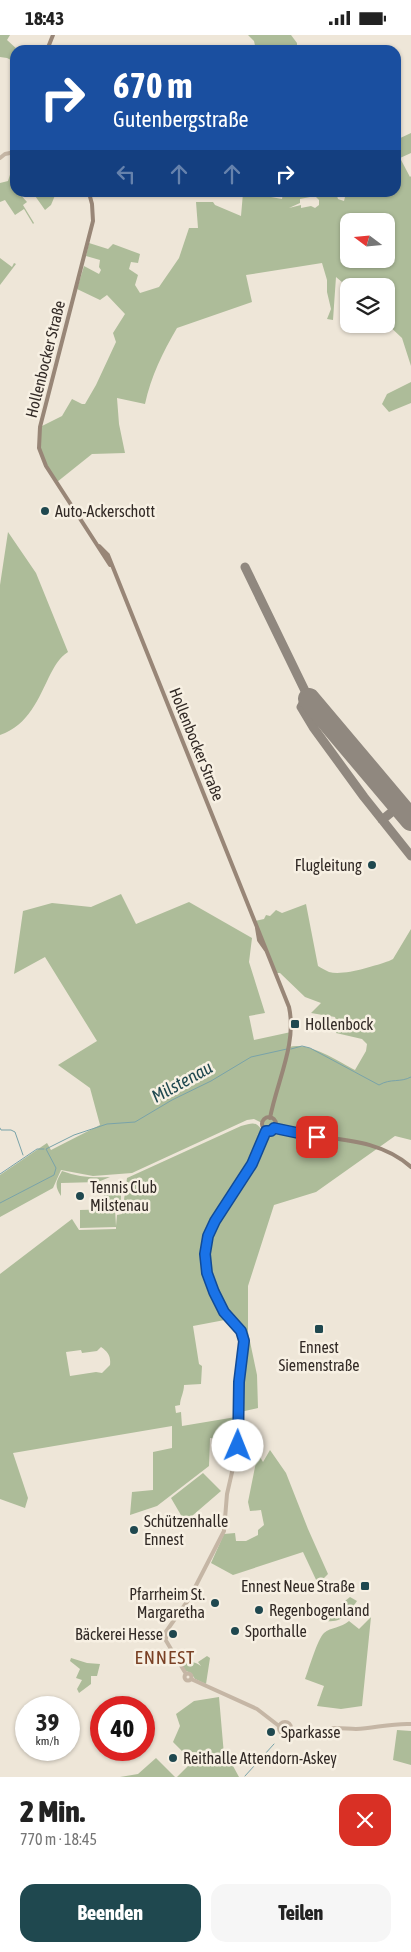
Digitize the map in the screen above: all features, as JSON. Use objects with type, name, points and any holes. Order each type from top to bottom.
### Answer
[{"type":"main road","name":"Hollenbocker Straße","points":[[90,197],[93,221],[40,427],[39,448],[46,466],[114,571],[289,1007],[291,1026],[288,1049],[270,1118],[262,1122],[263,1128],[266,1131]]},
{"type":"main road","points":[[270,1118],[275,1122],[274,1128]]},
{"type":"main road","points":[[266,1131],[271,1131],[274,1128],[298,1134],[368,1144],[398,1155],[411,1167]]},
{"type":"street","points":[[266,1131],[252,1164],[215,1221],[208,1236],[205,1254],[207,1273],[214,1292],[224,1312],[241,1331],[244,1346],[239,1382],[238,1446],[227,1495],[224,1531],[189,1599],[165,1633],[161,1633],[160,1636],[161,1639],[165,1639],[186,1674],[191,1675],[191,1679],[257,1709],[279,1726],[279,1730],[282,1733],[287,1733],[290,1730]]},
{"type":"street","points":[[279,1726],[287,1723],[290,1725],[290,1730]]},
{"type":"street","points":[[290,1730],[298,1733],[312,1734],[338,1728],[356,1729],[395,1723],[411,1724]]},
{"type":"green space","points":[[0,35],[10,35],[7,40],[12,45],[10,45],[10,60],[0,57]]},
{"type":"green space","points":[[248,35],[291,35],[297,45],[255,45],[254,41]]},
{"type":"green space","points":[[411,133],[411,153],[401,158],[401,138]]},
{"type":"green space","points":[[401,160],[411,176],[411,366],[402,338],[395,331],[395,278],[340,278],[340,280],[336,277],[333,320],[327,319],[331,309],[327,292],[327,280],[322,263],[246,275],[252,302],[177,328],[158,364],[145,404],[117,398],[119,424],[125,453],[92,454],[57,482],[40,455],[40,427],[62,416],[72,399],[85,404],[116,342],[113,333],[125,314],[107,295],[100,300],[77,289],[84,266],[99,274],[101,270],[99,267],[100,260],[86,256],[89,243],[108,249],[113,244],[140,254],[138,263],[131,262],[129,269],[138,275],[135,285],[140,293],[159,287],[179,258],[189,228],[198,228],[196,202],[213,202],[215,205],[241,216],[243,197],[282,199],[282,197],[310,197],[300,199],[300,203],[289,208],[301,205],[301,208],[311,206],[315,208],[319,205],[319,200],[316,197],[337,197],[344,201],[345,197],[401,197]]},
{"type":"green space","points":[[10,175],[10,197],[23,197],[27,202],[23,205],[33,224],[24,209],[15,215],[5,200],[0,202],[0,183],[8,181]]},
{"type":"green space","points":[[36,197],[54,197],[51,205],[45,210]]},
{"type":"green space","points":[[0,258],[12,267],[14,263],[16,264],[0,285]]},
{"type":"green space","points":[[411,382],[411,403],[389,412],[382,404],[387,394]]},
{"type":"green space","points":[[8,532],[36,573],[68,652],[56,664],[32,710],[18,725],[0,735],[0,585]]},
{"type":"green space","points":[[121,894],[136,924],[189,902],[252,938],[249,962],[265,1013],[249,1016],[254,1040],[291,1032],[289,1047],[297,1046],[314,1049],[355,1070],[366,1051],[367,1044],[362,1039],[336,1033],[337,1024],[335,1017],[311,1013],[321,1003],[305,997],[280,973],[276,973],[255,921],[264,919],[266,915],[270,916],[276,910],[282,913],[306,904],[318,966],[335,973],[359,970],[393,959],[411,929],[411,1140],[395,1136],[316,1192],[274,1205],[248,1286],[248,1332],[257,1375],[258,1408],[240,1412],[240,1392],[246,1348],[242,1329],[230,1319],[193,1326],[199,1364],[202,1366],[201,1384],[184,1385],[180,1405],[175,1406],[176,1413],[181,1412],[182,1426],[236,1417],[236,1442],[210,1438],[209,1466],[157,1506],[130,1515],[132,1492],[153,1490],[153,1452],[172,1448],[172,1426],[13,1453],[28,1498],[25,1508],[0,1499],[0,1274],[72,1219],[79,1230],[116,1229],[116,1227],[80,1228],[80,1210],[115,1209],[116,1226],[117,1215],[122,1214],[127,1178],[241,1126],[253,1123],[262,1130],[262,1123],[254,1119],[247,1120],[132,1173],[93,1176],[61,1170],[53,1188],[0,1217],[0,1175],[47,1143],[51,1150],[100,1125],[90,1088],[58,1065],[97,1041],[45,957],[14,974],[23,911],[52,903],[91,907]],"holes":[[[101,1347],[107,1353],[110,1362],[110,1365],[102,1373],[96,1372],[70,1376],[66,1352],[81,1350],[82,1353],[97,1351]]]},
{"type":"green space","points":[[62,1171],[85,1177],[110,1177],[98,1182],[61,1183],[61,1196],[57,1189],[57,1183]]},
{"type":"green space","points":[[121,1187],[121,1206],[104,1206],[104,1188]]},
{"type":"green space","points":[[270,1450],[286,1473],[328,1574],[318,1584],[303,1552],[233,1575],[211,1563],[224,1534],[235,1533],[236,1541],[246,1541],[258,1535],[258,1530],[264,1525],[261,1510],[250,1511],[248,1502],[257,1457],[260,1457],[263,1462]]},
{"type":"green space","points":[[203,1473],[221,1491],[185,1522],[171,1498]]},
{"type":"green space","points":[[350,1597],[357,1601],[348,1613],[337,1620],[327,1621],[330,1613]]},
{"type":"green space","points":[[371,1617],[362,1706],[341,1709],[317,1706],[324,1686],[305,1679],[321,1637],[327,1631],[349,1621],[359,1629]]},
{"type":"green space","points":[[207,1656],[210,1658],[206,1684],[195,1679],[181,1665],[191,1662],[201,1666],[198,1662]]},
{"type":"green space","points":[[71,1658],[87,1663],[100,1664],[97,1676],[91,1676],[91,1684],[79,1693],[77,1689],[82,1680],[76,1678],[80,1669],[70,1661]]},
{"type":"green space","points":[[219,1697],[224,1755],[182,1751],[173,1742],[180,1726],[176,1714],[194,1701]]},
{"type":"green space","points":[[397,1730],[411,1731],[411,1765],[393,1760]]},
{"type":"green space","points":[[199,1755],[233,1760],[233,1766],[239,1777],[177,1777]]},
{"type":"green space","points":[[155,1759],[175,1777],[120,1777],[138,1774],[155,1761]]},
{"type":"waterway","name":"Milstenau","points":[[291,1049],[302,1046],[310,1048],[379,1085],[411,1077]]},
{"type":"waterway","name":"Milstenau","points":[[0,1203],[54,1175],[56,1168],[46,1149],[74,1135],[107,1124],[135,1122],[251,1057],[287,1049]]},
{"type":"waterway","points":[[0,1128],[1,1130],[15,1132],[23,1155]]},
{"type":"waterway","points":[[0,1174],[37,1149],[44,1149]]},
{"type":"waterway","points":[[245,1776],[274,1744]]},
{"type":"taxiway","points":[[245,567],[309,699],[301,707],[313,727]]},
{"type":"taxiway","points":[[324,717],[315,719],[313,727],[364,797],[411,856]]},
{"type":"taxiway","points":[[382,820],[399,806]]},
{"type":"runway","points":[[309,699],[411,820]]},
{"type":"place","name":"Auto-Ackerschott","points":[[45,511]]},
{"type":"place","name":"Flugleitung","points":[[372,865]]},
{"type":"place","name":"Hollenbock","points":[[295,1024]]},
{"type":"place","name":"Tennis Club Milstenau","points":[[80,1196]]},
{"type":"place","name":"Ennest Siemenstraße","points":[[319,1329]]},
{"type":"place","name":"Schützenhalle Ennest","points":[[134,1530]]},
{"type":"place","name":"Ennest Neue Straße","points":[[365,1586]]},
{"type":"place","name":"Pfarrheim St. Margaretha","points":[[215,1603]]},
{"type":"place","name":"Regenbogenland","points":[[259,1610]]},
{"type":"place","name":"Sporthalle","points":[[235,1631]]},
{"type":"place","name":"Bäckerei Hesse","points":[[173,1634]]},
{"type":"place","name":"Sparkasse","points":[[271,1732]]},
{"type":"place","name":"Reithalle Attendorn-Askey","points":[[173,1758]]},
{"type":"district","name":"ENNEST","points":[[165,1657]]},
{"type":"route","points":[[238,1446],[239,1382],[244,1341],[241,1331],[224,1312],[214,1292],[206,1267],[206,1242],[215,1221],[252,1164],[266,1131],[271,1131],[274,1128],[317,1137]]}]
